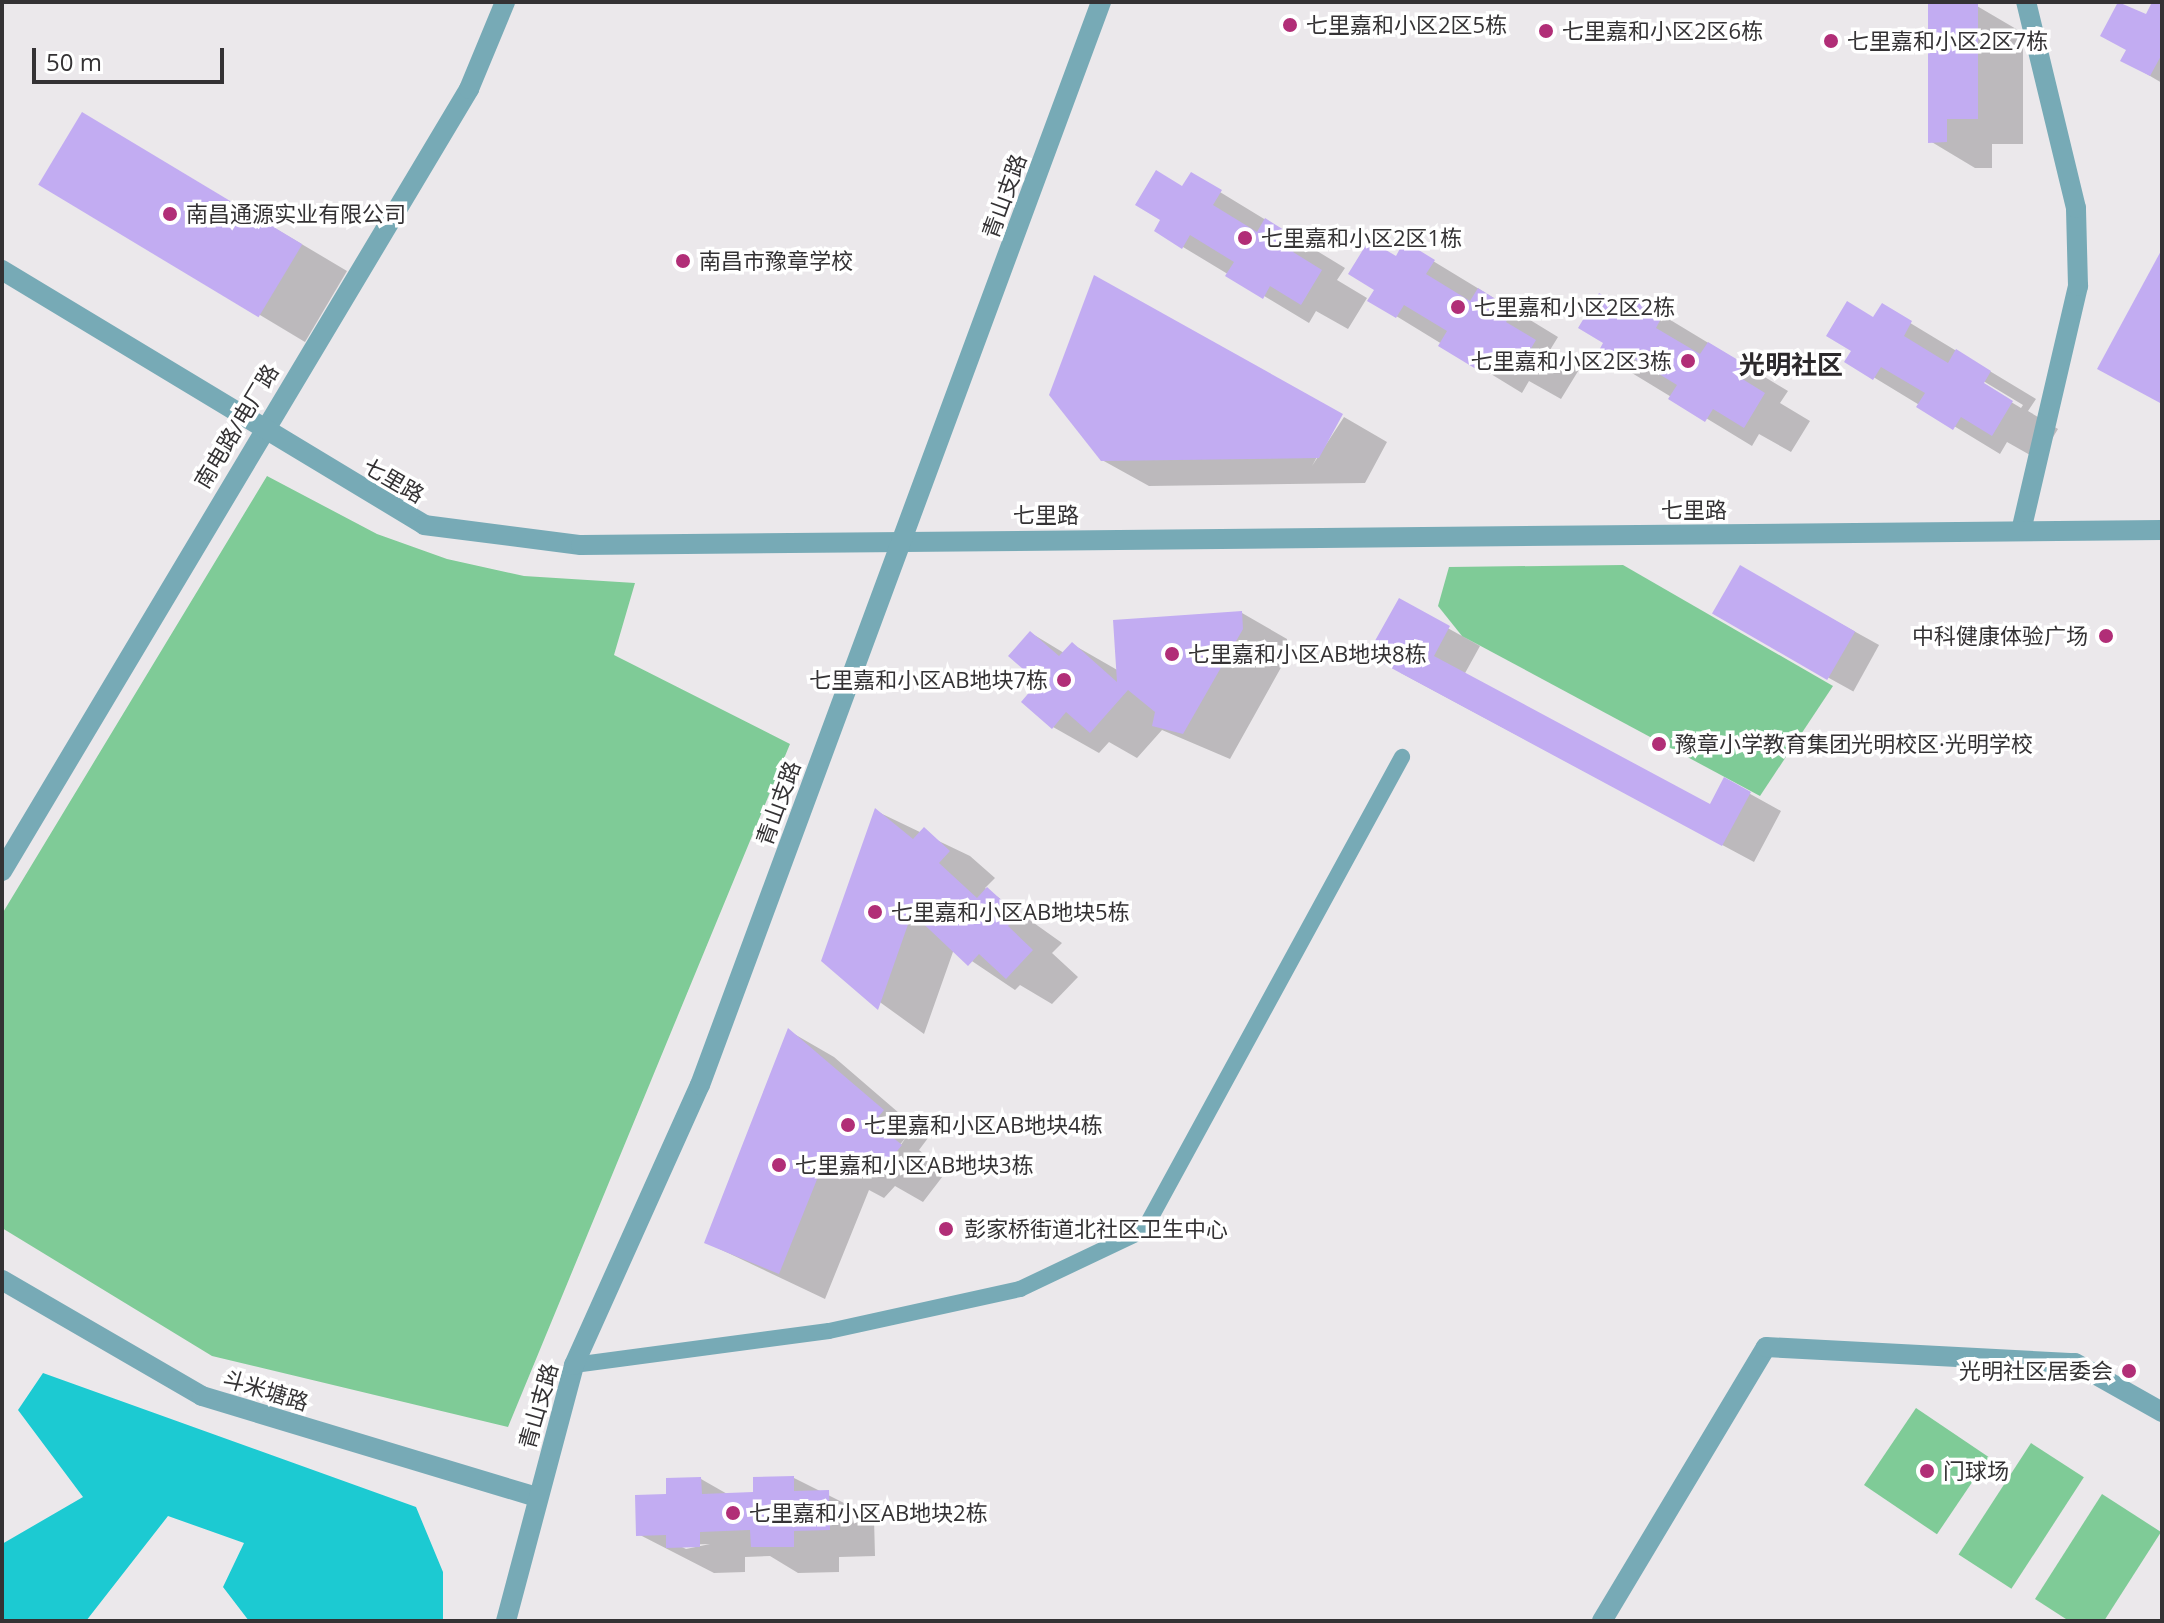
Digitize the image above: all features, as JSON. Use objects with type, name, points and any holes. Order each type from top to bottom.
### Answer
[{"type":"street","name":"南电路/电厂路","points":[[2,871],[261,430],[469,89],[505,2]]},
{"type":"street","name":"青山支路","points":[[506,1621],[574,1365],[700,1085],[1101,2]]},
{"type":"street","points":[[2021,531],[2078,286],[2076,208],[2026,2]]},
{"type":"street","name":"七里路","points":[[2,270],[261,430],[424,525],[581,545],[2162,530]]},
{"type":"street","name":"斗米塘路","points":[[2,1280],[202,1396],[537,1497]]},
{"type":"street","points":[[1602,1621],[1766,1347],[2075,1363],[2162,1412]]},
{"type":"lane","points":[[574,1365],[829,1331],[1020,1289],[1144,1230],[1402,757]]},
{"type":"green space","points":[[267,476],[377,534],[447,559],[524,576],[635,583],[614,655],[790,744],[508,1427],[212,1356],[2,1228],[2,914]]},
{"type":"green space","points":[[1623,565],[1833,686],[1760,796],[1462,636],[1438,606],[1449,567]]},
{"type":"green space","name":"门球场","points":[[1916,1408],[1989,1457],[1937,1534],[1864,1485]]},
{"type":"green space","points":[[2031,1443],[2084,1477],[2011,1589],[1959,1555]]},
{"type":"green space","points":[[2102,1494],[2161,1532],[2104,1621],[2069,1621],[2035,1599]]},
{"type":"water","points":[[43,1373],[416,1507],[443,1572],[443,1621],[249,1621],[223,1587],[244,1543],[168,1516],[86,1621],[2,1621],[2,1544],[83,1497],[18,1410]]},
{"type":"building","points":[[2118,2],[2146,14],[2152,2],[2162,2],[2162,54],[2150,76],[2120,61],[2126,50],[2100,36]]},
{"type":"building","points":[[1928,4],[1978,4],[1978,119],[1947,119],[1947,142],[1928,143]]},
{"type":"building","name":"南昌通源实业有限公司","points":[[82,112],[302,244],[259,317],[38,185]]},
{"type":"building","name":"七里嘉和小区2区1栋","points":[[1156,170],[1182,186],[1191,172],[1222,190],[1213,205],[1257,232],[1265,218],[1300,240],[1293,252],[1322,270],[1301,305],[1270,286],[1263,299],[1225,276],[1234,262],[1190,235],[1182,249],[1154,231],[1160,220],[1135,205]]},
{"type":"building","name":"七里嘉和小区2区2栋","points":[[1369,240],[1396,256],[1404,241],[1435,260],[1426,274],[1470,301],[1478,288],[1513,310],[1506,322],[1536,340],[1515,375],[1484,355],[1476,369],[1438,346],[1447,331],[1404,305],[1396,318],[1367,301],[1374,290],[1348,274]]},
{"type":"building","points":[[2162,249],[2162,404],[2097,369]]},
{"type":"building","points":[[1094,275],[1343,414],[1319,458],[1101,461],[1049,395]]},
{"type":"building","name":"七里嘉和小区2区3栋","points":[[1599,293],[1625,309],[1634,295],[1664,313],[1656,328],[1700,354],[1708,342],[1743,363],[1736,375],[1765,393],[1744,428],[1713,409],[1705,422],[1668,399],[1677,385],[1633,358],[1625,371],[1597,354],[1603,343],[1578,328]]},
{"type":"building","points":[[1847,301],[1873,317],[1882,303],[1912,321],[1904,336],[1948,363],[1956,349],[1991,371],[1984,383],[2013,401],[1992,436],[1961,417],[1953,430],[1916,407],[1925,393],[1881,367],[1873,380],[1844,362],[1851,351],[1826,336]]},
{"type":"building","points":[[1740,565],[1855,632],[1827,680],[1712,613]]},
{"type":"building","points":[[1399,598],[1450,626],[1434,656],[1710,804],[1724,777],[1751,792],[1722,846],[1367,655]]},
{"type":"building","name":"七里嘉和小区AB地块8栋","points":[[1242,611],[1243,629],[1183,734],[1152,726],[1155,712],[1128,690],[1090,733],[1066,712],[1052,729],[1021,702],[1038,682],[1008,656],[1030,631],[1059,656],[1072,642],[1117,682],[1113,620]]},
{"type":"building","points":[[875,808],[913,839],[924,827],[950,851],[939,863],[977,898],[987,887],[1018,915],[1008,926],[1033,950],[1006,979],[979,954],[968,966],[912,913],[878,1010],[821,961]]},
{"type":"building","name":"七里嘉和小区AB地块3栋","points":[[788,1028],[884,1110],[874,1122],[902,1145],[876,1177],[851,1157],[837,1174],[824,1162],[779,1274],[704,1243]]},
{"type":"building","name":"七里嘉和小区AB地块2栋","points":[[794,1476],[794,1491],[829,1490],[830,1530],[794,1531],[794,1547],[751,1547],[750,1530],[700,1532],[700,1547],[666,1548],[666,1535],[636,1536],[635,1495],[666,1494],[666,1478],[701,1477],[702,1494],[753,1492],[753,1477]]},
{"type":"place","name":"七里嘉和小区2区5栋","points":[[1290,25]]},
{"type":"place","name":"七里嘉和小区2区6栋","points":[[1546,31]]},
{"type":"place","name":"七里嘉和小区2区7栋","points":[[1831,41]]},
{"type":"place","name":"南昌通源实业有限公司","points":[[170,214]]},
{"type":"place","name":"七里嘉和小区2区1栋","points":[[1245,238]]},
{"type":"place","name":"南昌市豫章学校","points":[[683,261]]},
{"type":"place","name":"七里嘉和小区2区2栋","points":[[1458,307]]},
{"type":"place","name":"七里嘉和小区2区3栋","points":[[1688,361]]},
{"type":"place","name":"中科健康体验广场","points":[[2106,636]]},
{"type":"place","name":"七里嘉和小区AB地块8栋","points":[[1172,654]]},
{"type":"place","name":"七里嘉和小区AB地块7栋","points":[[1064,680]]},
{"type":"place","name":"豫章小学教育集团光明校区·光明学校","points":[[1659,744]]},
{"type":"place","name":"七里嘉和小区AB地块5栋","points":[[875,912]]},
{"type":"place","name":"七里嘉和小区AB地块4栋","points":[[848,1125]]},
{"type":"place","name":"七里嘉和小区AB地块3栋","points":[[779,1165]]},
{"type":"place","name":"彭家桥街道北社区卫生中心","points":[[946,1229]]},
{"type":"place","name":"光明社区居委会","points":[[2129,1371]]},
{"type":"place","name":"门球场","points":[[1927,1471]]},
{"type":"place","name":"七里嘉和小区AB地块2栋","points":[[733,1513]]},
{"type":"district","name":"光明社区","points":[[1791,365]]}]
